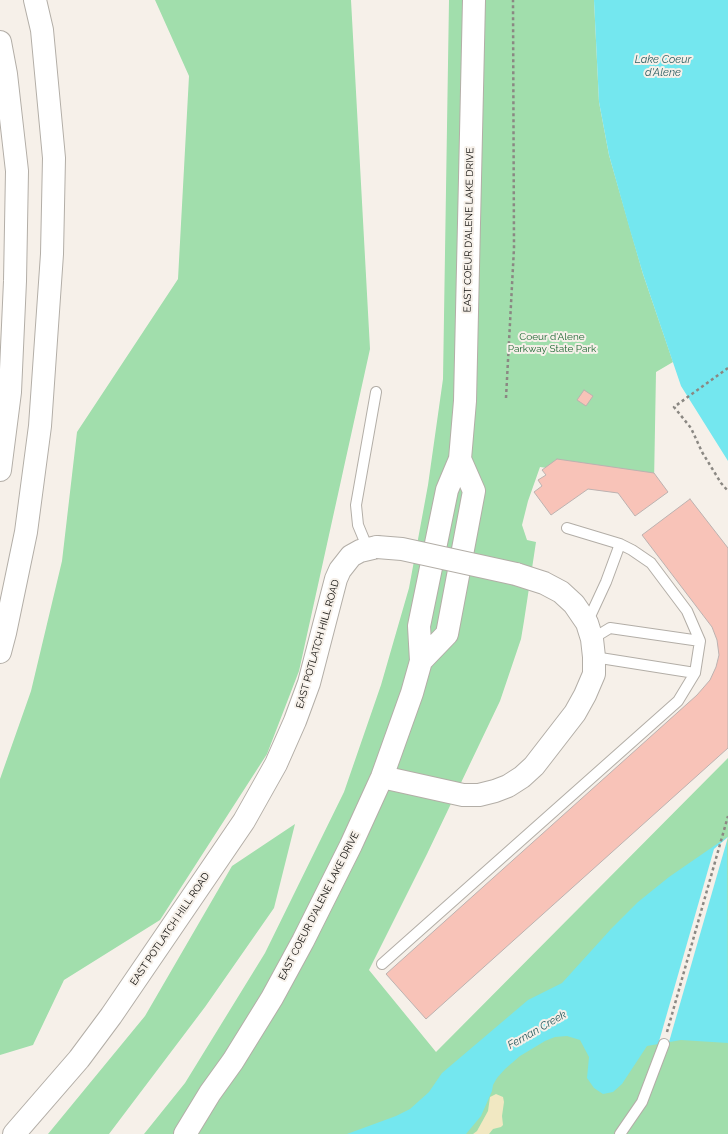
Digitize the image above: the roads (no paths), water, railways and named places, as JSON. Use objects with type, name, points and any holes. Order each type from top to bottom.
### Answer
[{"type":"main road","points":[[0,652],[26,532],[40,426],[52,254],[54,158],[42,30],[35,0]]},
{"type":"main road","name":"EAST COEUR D'ALENE LAKE DRIVE","points":[[185,1134],[272,998],[351,845],[382,777],[412,693],[421,661],[419,626],[447,490],[460,459],[465,401],[474,0]]},
{"type":"main road","points":[[0,42],[6,74],[17,171],[15,281],[10,392],[0,470]]},
{"type":"main road","name":"EAST COEUR D'ALENE LAKE DRIVE","points":[[421,661],[447,634],[474,491],[460,459]]},
{"type":"main road","points":[[372,548],[402,549],[516,574],[544,583],[561,592],[574,604],[591,639],[594,674],[575,713],[534,766],[522,777],[508,786],[479,795],[463,795],[382,777]]},
{"type":"main road","name":"EAST POTLATCH HILL ROAD","points":[[14,1134],[79,1059],[111,1016],[256,801],[276,764],[295,721],[309,683],[336,579],[340,570],[352,556],[372,548]]},
{"type":"lane","points":[[372,548],[358,525],[356,505],[376,392]]},
{"type":"lane","points":[[382,964],[678,700],[695,673],[700,641],[687,611],[651,563],[620,544],[567,528]]},
{"type":"lane","points":[[591,639],[606,582],[620,544]]},
{"type":"lane","points":[[591,639],[610,628],[700,641]]},
{"type":"lane","points":[[591,639],[695,673]]},
{"type":"lane","points":[[620,1134],[642,1102],[664,1044]]},
{"type":"water","name":"Lake Coeur d'Alene","points":[[594,0],[728,0],[728,461],[681,386],[643,274],[630,230],[609,155],[599,102]]},
{"type":"water","name":"Fernan Creek","points":[[727,837],[728,1043],[681,1040],[647,1046],[622,1084],[613,1092],[603,1094],[594,1088],[587,1078],[589,1057],[580,1040],[567,1036],[555,1037],[545,1041],[520,1056],[505,1069],[493,1085],[492,1091],[481,1116],[466,1134],[347,1134],[396,1116],[410,1109],[429,1092],[442,1073],[528,1000],[562,983],[611,929],[638,902],[669,877]]},
{"type":"park label","name":"Coeur d'Alene Parkway State Park","points":[[552,342]]}]
